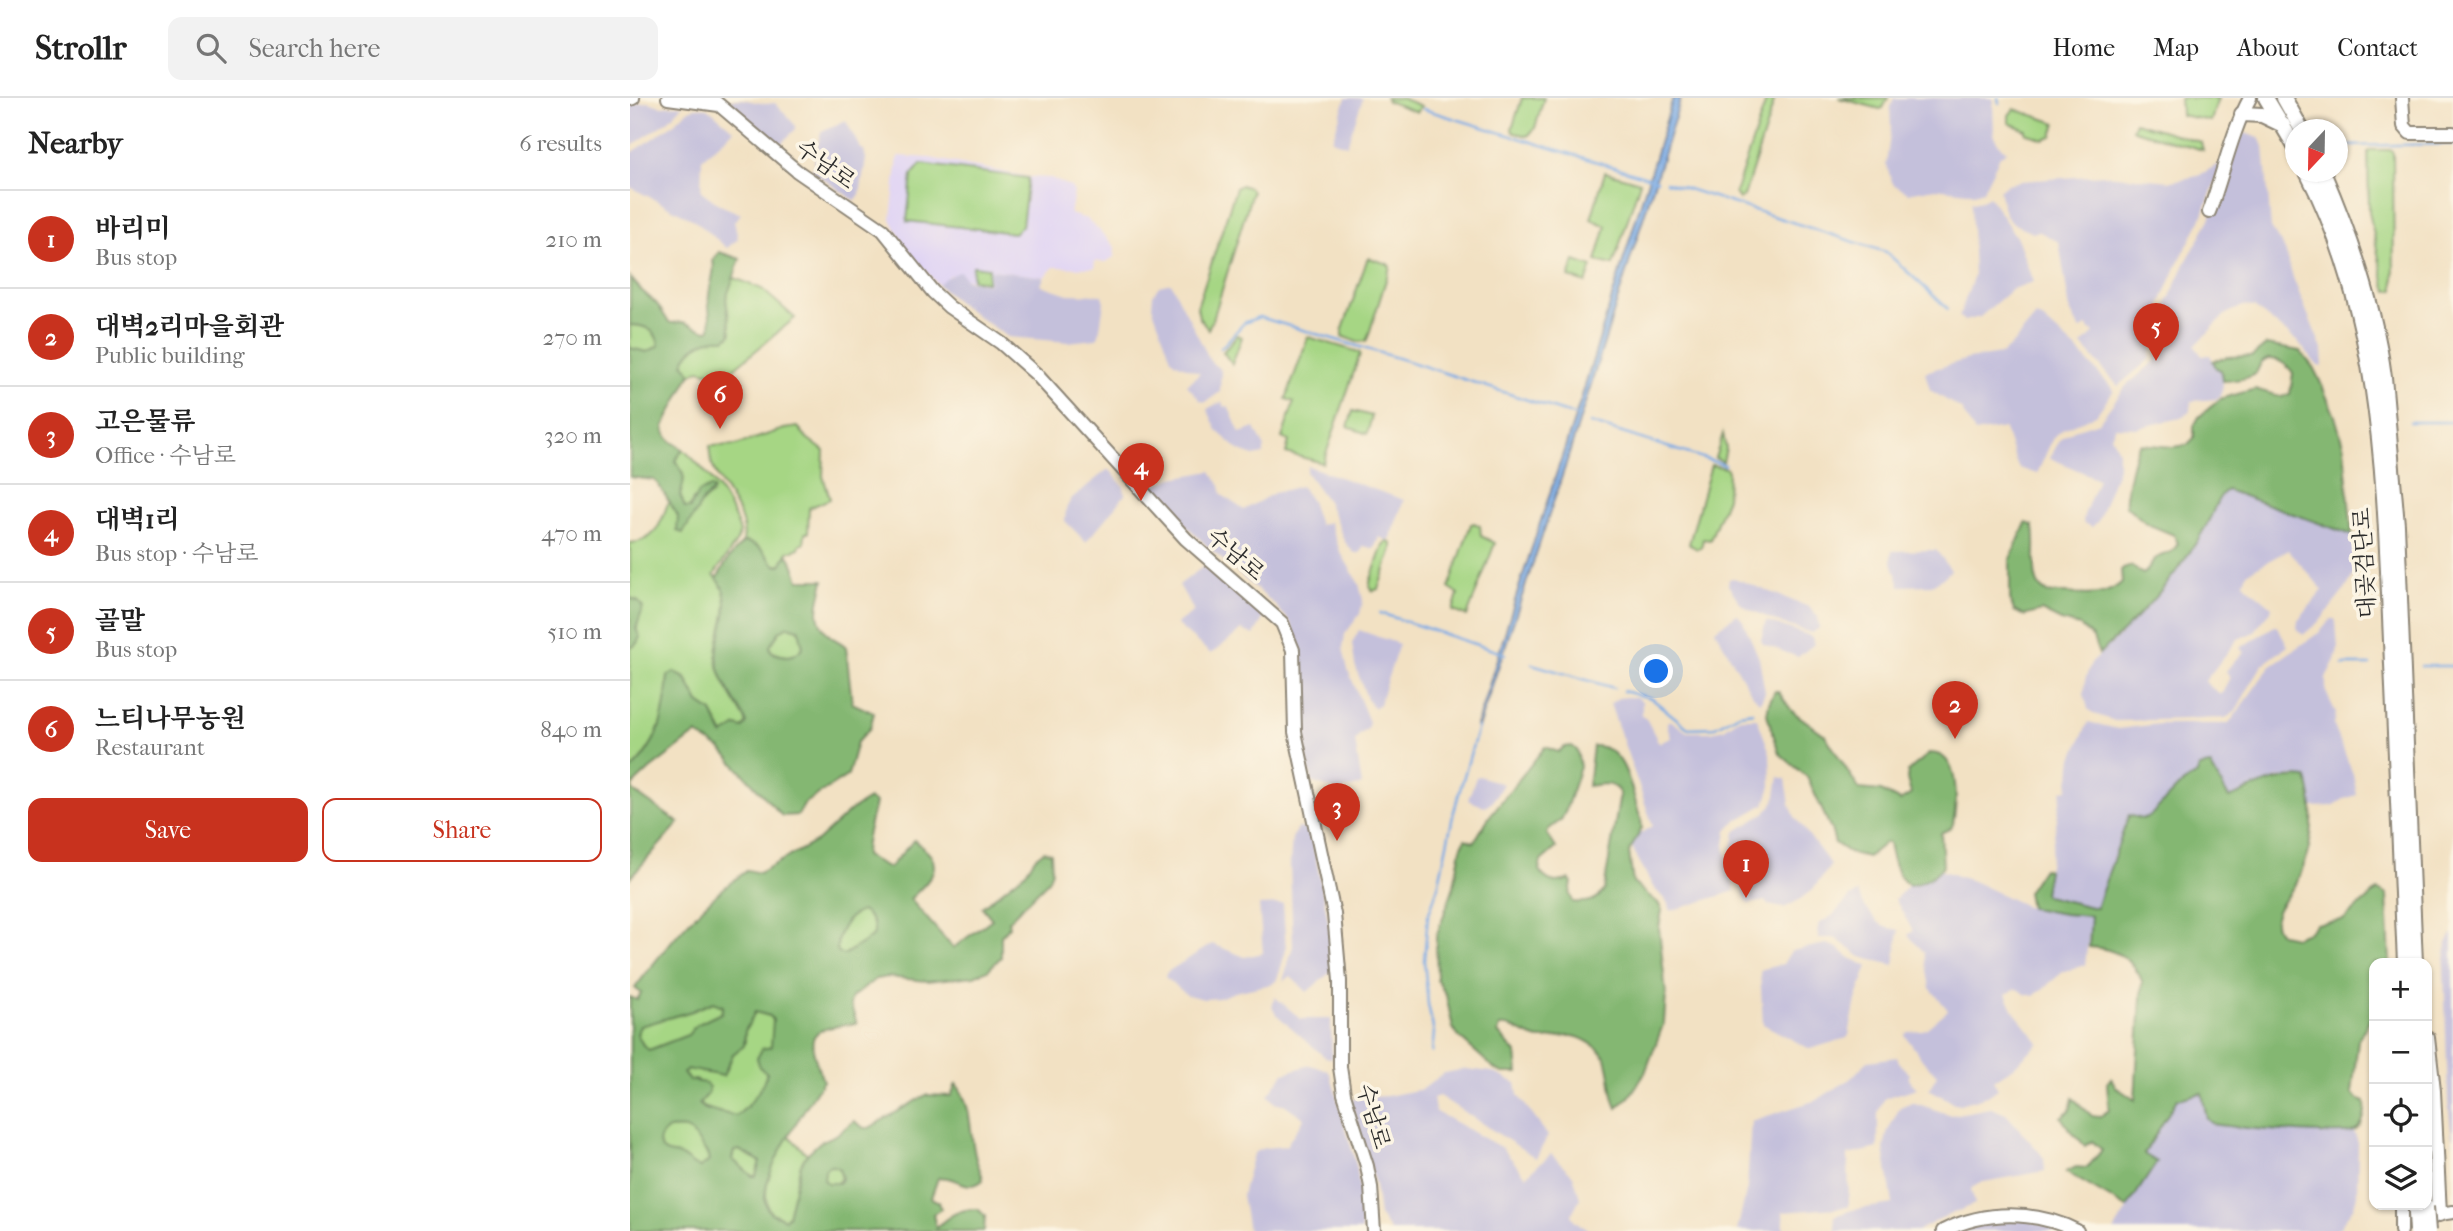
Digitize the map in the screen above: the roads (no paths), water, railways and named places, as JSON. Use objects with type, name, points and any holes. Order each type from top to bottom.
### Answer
[{"type":"main road","points":[[2266,98],[2284,126]]},
{"type":"main road","points":[[2287,100],[2296,119]]},
{"type":"main road","points":[[2242,114],[2262,115],[2284,126]]},
{"type":"main road","name":"대곶검단로","points":[[2311,182],[2337,244],[2356,300],[2373,382],[2386,528],[2405,958]]},
{"type":"main road","name":"대곶검단로","points":[[2327,182],[2366,292],[2384,377],[2398,525],[2415,958]]},
{"type":"main road","points":[[2431,1147],[2432,1082]]},
{"type":"main road","points":[[2417,1231],[2428,1210]]},
{"type":"main road","points":[[2428,1231],[2429,1210]]},
{"type":"street","points":[[668,98],[714,100]]},
{"type":"street","points":[[2242,114],[2243,98]]},
{"type":"street","points":[[2209,212],[2242,114],[2250,98]]},
{"type":"street","points":[[2402,98],[2404,126],[2410,133],[2453,133]]},
{"type":"street","name":"수남로","points":[[714,100],[797,171],[883,230],[948,307],[1001,343],[1028,366],[1186,539],[1282,623],[1293,650],[1294,732],[1336,927],[1343,1094],[1367,1166],[1374,1231]]},
{"type":"street","points":[[2401,1210],[2401,1231]]},
{"type":"street","points":[[2410,1231],[2428,1210]]},
{"type":"street","points":[[1943,1231],[1972,1219],[2010,1215],[2056,1222],[2077,1231]]},
{"type":"water","points":[[1673,98],[1681,98],[1565,467],[1478,728],[1476,727],[1521,581],[1581,399]]},
{"type":"waterway","points":[[1998,98],[1999,103]]},
{"type":"waterway","points":[[1423,109],[1657,180]]},
{"type":"waterway","points":[[2348,146],[2453,144]]},
{"type":"waterway","points":[[1666,182],[1886,252],[1948,309]]},
{"type":"waterway","points":[[1221,348],[1244,323],[1259,317],[1411,362],[1577,416]]},
{"type":"waterway","points":[[2410,422],[2453,422]]},
{"type":"waterway","points":[[1590,423],[1725,465]]},
{"type":"waterway","points":[[1380,613],[1505,654]]},
{"type":"waterway","points":[[1532,664],[1614,688]]},
{"type":"waterway","points":[[2343,665],[2370,665]]},
{"type":"waterway","points":[[2421,666],[2453,666]]},
{"type":"waterway","points":[[1623,691],[1651,698],[1688,728],[1715,727],[1739,714],[1753,712]]},
{"type":"waterway","points":[[1432,1052],[1434,1033],[1424,960],[1428,916],[1438,887],[1454,811],[1478,727]]},
{"type":"place","name":"골말","points":[[2156,361]]},
{"type":"place","name":"느티나무농원","points":[[720,429]]},
{"type":"place","name":"대벽1리","points":[[1141,501]]},
{"type":"place","name":"대벽2리마을회관","points":[[1955,739]]},
{"type":"place","name":"고은물류","points":[[1337,841]]},
{"type":"place","name":"바리미","points":[[1746,898]]}]
